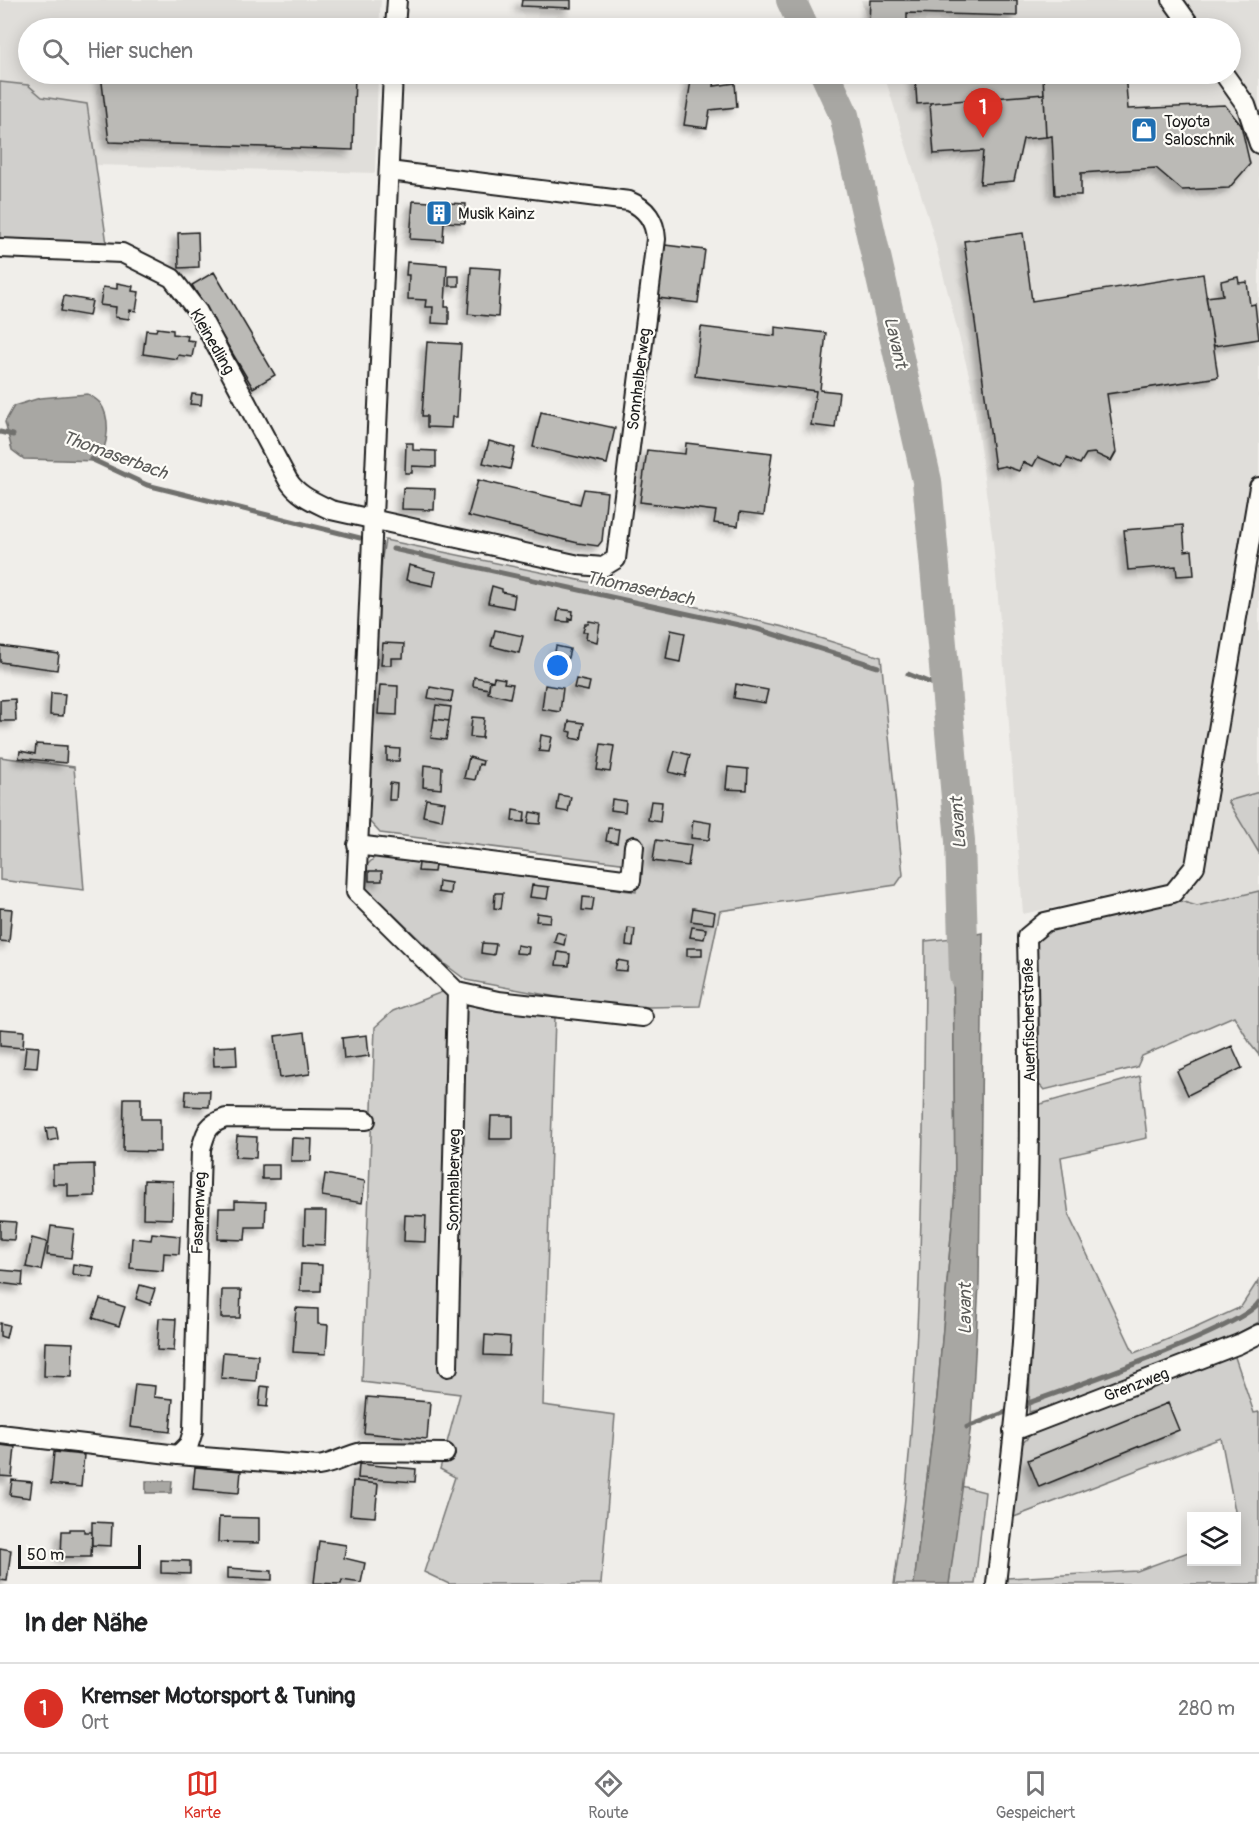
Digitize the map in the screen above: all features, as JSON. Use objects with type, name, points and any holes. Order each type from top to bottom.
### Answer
[{"type":"street","points":[[396,18],[397,0]]},
{"type":"street","points":[[1172,0],[1185,18]]},
{"type":"street","points":[[393,84],[356,892],[457,992],[498,1001],[643,1017]]},
{"type":"street","points":[[1233,84],[1253,105],[1259,144]]},
{"type":"street","name":"Sonnhalberweg","points":[[372,519],[579,565],[603,567],[616,559],[656,239],[655,226],[646,212],[629,201],[389,171]]},
{"type":"street","name":"Kleinedling","points":[[0,248],[122,253],[172,278],[198,312],[294,490],[332,510],[372,519]]},
{"type":"street","name":"Auenfischerstraße","points":[[996,1584],[1018,1394],[1026,1268],[1029,1100],[1027,937],[1045,922],[1173,893],[1195,866],[1252,576],[1259,487]]},
{"type":"street","points":[[357,845],[630,880],[634,846]]},
{"type":"street","name":"Sonnhalberweg","points":[[448,1367],[457,992]]},
{"type":"street","name":"Fasanenweg","points":[[178,1455],[189,1444],[193,1431],[201,1149],[207,1131],[214,1122],[226,1118],[366,1120]]},
{"type":"street","name":"Grenzweg","points":[[1014,1426],[1239,1344],[1259,1334]]},
{"type":"street","points":[[0,1434],[178,1455],[318,1466],[329,1465],[351,1454],[362,1452],[445,1453]]},
{"type":"shaded area","points":[[0,0],[381,0],[380,18],[18,18],[18,84],[0,82]]},
{"type":"shaded area","points":[[861,0],[1259,0],[1259,792],[1228,801],[1259,853],[1259,891],[1197,906],[1177,900],[1165,884],[1023,914],[993,542],[971,383],[931,227],[887,84],[1241,84],[1241,18],[866,18]]},
{"type":"shaded area","points":[[0,82],[28,85],[42,97],[87,104],[107,244],[0,241]]},
{"type":"shaded area","points":[[19,84],[378,84],[375,173],[95,165],[87,104],[42,97],[28,85]]},
{"type":"shaded area","points":[[385,540],[593,583],[784,627],[881,657],[903,875],[896,885],[720,911],[700,1006],[650,1007],[594,1004],[466,980],[446,965],[364,886],[365,867],[376,856],[636,892],[636,865],[380,833],[367,819],[382,557]]},
{"type":"shaded area","points":[[0,757],[74,767],[84,890],[0,880]]},
{"type":"shaded area","points":[[1259,792],[1259,853],[1228,801]]},
{"type":"shaded area","points":[[1259,891],[1259,1055],[1234,1016],[1142,1056],[1137,1067],[1044,1090],[1036,1081],[1037,942],[1047,930],[1177,900],[1197,906]]},
{"type":"shaded area","points":[[953,938],[955,1190],[937,1397],[914,1584],[894,1584],[909,1461],[917,1337],[923,1136],[925,941]]},
{"type":"shaded area","points":[[442,992],[479,1007],[555,1017],[543,1405],[615,1415],[601,1584],[449,1584],[424,1572],[455,1477],[440,1469],[460,1394],[362,1382],[375,1027],[393,1011]]},
{"type":"shaded area","points":[[1140,1076],[1147,1138],[1061,1157],[1069,1216],[1134,1353],[1241,1307],[1259,1279],[1259,1322],[1224,1341],[1051,1406],[1029,1412],[1037,1105]]},
{"type":"shaded area","points":[[1234,1354],[1254,1413],[1259,1412],[1259,1584],[1006,1584],[1007,1578],[1137,1571],[1187,1552],[1187,1566],[1241,1566],[1241,1512],[1235,1512],[1221,1438],[1014,1517],[1022,1444],[1034,1431]]},
{"type":"shaded area","points":[[961,1486],[985,1492],[975,1584],[949,1584]]},
{"type":"water","points":[[88,394],[100,403],[106,416],[106,440],[97,461],[24,459],[12,450],[5,422],[14,406],[40,398]]},
{"type":"water","points":[[983,933],[979,1284],[971,1425],[949,1584],[914,1584],[937,1397],[955,1190],[953,938]]},
{"type":"water","points":[[146,1481],[172,1481],[171,1493],[146,1493]]},
{"type":"building","points":[[522,0],[571,0],[571,8],[521,6]]},
{"type":"building","points":[[870,0],[1017,0],[1017,16],[907,13],[907,18],[869,18]]},
{"type":"building","points":[[102,84],[355,84],[353,150],[109,142]]},
{"type":"building","points":[[690,84],[714,84],[714,86],[735,84],[737,107],[710,110],[707,128],[684,125]]},
{"type":"building","points":[[916,84],[1044,84],[1044,94],[917,104]]},
{"type":"building","name":"Toyota Saloschnik","points":[[1043,84],[1126,84],[1128,109],[1225,105],[1241,125],[1250,164],[1229,188],[1182,190],[1156,168],[1081,173],[1081,195],[1055,195],[1052,136],[1046,137]]},
{"type":"building","points":[[1044,94],[1046,137],[1023,139],[1014,181],[980,184],[983,151],[934,154],[930,103]]},
{"type":"building","name":"Musik Kainz","points":[[413,201],[466,204],[465,223],[444,222],[443,241],[410,239]]},
{"type":"building","points":[[198,232],[199,267],[179,268],[178,233]]},
{"type":"building","points":[[1023,233],[1032,301],[1203,274],[1218,377],[1107,394],[1116,452],[1111,461],[1094,453],[1086,454],[1080,464],[1067,458],[1062,467],[1038,457],[1033,466],[1023,462],[1019,471],[1005,466],[995,468],[964,241]]},
{"type":"building","points":[[665,245],[705,250],[698,303],[658,298]]},
{"type":"building","points":[[407,262],[447,265],[445,307],[449,307],[449,324],[432,323],[433,307],[425,307],[426,300],[408,299]]},
{"type":"building","points":[[471,267],[501,269],[498,317],[468,314]]},
{"type":"building","points":[[214,272],[275,375],[253,388],[192,285]]},
{"type":"building","points":[[449,276],[459,276],[459,286],[449,286]]},
{"type":"building","points":[[1238,277],[1239,283],[1247,282],[1250,305],[1255,304],[1259,339],[1214,346],[1206,297],[1223,295],[1221,281]]},
{"type":"building","points":[[117,283],[133,286],[132,291],[139,292],[136,311],[130,310],[129,319],[115,317],[116,307],[100,305],[103,287],[117,289]]},
{"type":"building","points":[[64,296],[92,301],[89,316],[61,311]]},
{"type":"building","points":[[701,327],[775,336],[775,327],[826,333],[820,390],[839,392],[835,428],[811,425],[816,391],[695,376]]},
{"type":"building","points":[[157,328],[173,330],[173,334],[188,336],[187,340],[195,341],[192,357],[178,355],[177,359],[143,354],[146,330],[156,331]]},
{"type":"building","points":[[427,342],[461,344],[457,417],[452,417],[451,428],[427,427],[427,416],[422,416]]},
{"type":"building","points":[[192,394],[202,395],[201,405],[190,404]]},
{"type":"building","points":[[541,412],[615,428],[607,464],[533,447]]},
{"type":"building","points":[[489,441],[515,448],[510,469],[483,463]]},
{"type":"building","points":[[406,443],[413,443],[413,450],[436,451],[436,467],[412,466],[412,473],[405,473]]},
{"type":"building","points":[[686,443],[772,453],[764,515],[740,512],[738,526],[714,523],[716,511],[640,502],[647,450],[685,454]]},
{"type":"building","points":[[478,480],[580,504],[584,489],[607,492],[602,541],[598,546],[578,543],[468,516]]},
{"type":"building","points":[[403,488],[435,489],[434,510],[402,509]]},
{"type":"building","points":[[1183,525],[1185,551],[1192,550],[1194,575],[1177,576],[1176,566],[1128,570],[1124,530]]},
{"type":"building","points":[[409,565],[436,572],[433,586],[406,580]]},
{"type":"building","points":[[492,586],[502,589],[502,592],[515,595],[513,608],[488,603]]},
{"type":"building","points":[[559,609],[573,611],[569,622],[557,621]]},
{"type":"building","points":[[589,621],[600,623],[597,642],[586,639],[587,632],[583,632],[585,624]]},
{"type":"building","points":[[495,630],[523,636],[519,653],[491,646]]},
{"type":"building","points":[[671,630],[685,633],[680,662],[666,659]]},
{"type":"building","points":[[383,643],[404,644],[403,658],[391,658],[391,665],[381,665]]},
{"type":"building","points":[[0,646],[59,654],[57,670],[0,662]]},
{"type":"building","points":[[556,646],[570,649],[564,666],[553,664]]},
{"type":"building","points":[[474,677],[490,680],[489,689],[473,686]]},
{"type":"building","points":[[494,677],[505,679],[504,683],[513,684],[510,698],[488,693],[490,680],[493,681]]},
{"type":"building","points":[[576,679],[590,682],[588,691],[574,688]]},
{"type":"building","points":[[736,684],[768,690],[765,703],[734,698]]},
{"type":"building","points":[[380,685],[398,686],[397,715],[378,714]]},
{"type":"building","points":[[545,685],[563,688],[560,712],[542,709]]},
{"type":"building","points":[[430,687],[453,691],[451,702],[428,698]]},
{"type":"building","points":[[51,693],[65,694],[63,716],[50,715]]},
{"type":"building","points":[[15,699],[16,721],[0,721],[0,700]]},
{"type":"building","points":[[436,705],[451,707],[449,721],[434,719]]},
{"type":"building","points":[[472,717],[484,718],[482,738],[470,737]]},
{"type":"building","points":[[434,719],[449,721],[446,740],[431,738]]},
{"type":"building","points":[[569,721],[584,723],[581,740],[571,738],[572,732],[567,731]]},
{"type":"building","points":[[541,735],[552,737],[549,752],[539,751]]},
{"type":"building","points":[[36,744],[67,746],[66,763],[19,758],[20,751],[35,754]]},
{"type":"building","points":[[601,744],[614,746],[610,772],[597,770]]},
{"type":"building","points":[[387,748],[400,749],[399,761],[387,761]]},
{"type":"building","points":[[675,751],[690,755],[685,776],[669,772]]},
{"type":"building","points":[[469,757],[483,761],[482,765],[479,764],[475,780],[464,778]]},
{"type":"building","points":[[424,765],[442,767],[441,789],[423,787]]},
{"type":"building","points":[[728,767],[748,769],[747,790],[726,789]]},
{"type":"building","points":[[390,783],[397,784],[396,800],[389,800]]},
{"type":"building","points":[[559,795],[571,797],[568,812],[557,810]]},
{"type":"building","points":[[426,799],[445,802],[442,820],[423,816]]},
{"type":"building","points":[[612,799],[626,801],[625,812],[611,810]]},
{"type":"building","points":[[651,801],[662,802],[660,822],[648,820]]},
{"type":"building","points":[[513,810],[525,812],[524,822],[512,821]]},
{"type":"building","points":[[530,812],[541,814],[540,824],[528,823]]},
{"type":"building","points":[[693,820],[711,823],[709,840],[691,838]]},
{"type":"building","points":[[608,828],[619,829],[617,843],[606,841]]},
{"type":"building","points":[[656,840],[691,845],[688,866],[653,861]]},
{"type":"building","points":[[419,863],[435,865],[434,872],[418,871]]},
{"type":"building","points":[[369,871],[382,871],[382,881],[369,881]]},
{"type":"building","points":[[439,881],[451,883],[450,894],[438,892]]},
{"type":"building","points":[[532,885],[549,887],[547,899],[530,897]]},
{"type":"building","points":[[495,893],[503,893],[501,909],[494,908]]},
{"type":"building","points":[[583,897],[594,898],[592,911],[582,910]]},
{"type":"building","points":[[0,908],[12,909],[9,942],[0,941]]},
{"type":"building","points":[[693,908],[715,912],[713,924],[691,921]]},
{"type":"building","points":[[537,913],[551,915],[550,922],[536,921]]},
{"type":"building","points":[[692,927],[706,929],[704,939],[690,937]]},
{"type":"building","points":[[628,928],[635,929],[633,946],[626,945]]},
{"type":"building","points":[[557,932],[566,935],[564,945],[554,942]]},
{"type":"building","points":[[482,943],[496,944],[494,955],[481,953]]},
{"type":"building","points":[[517,945],[529,947],[528,954],[516,953]]},
{"type":"building","points":[[687,948],[702,948],[702,956],[687,956]]},
{"type":"building","points":[[558,952],[570,954],[569,966],[556,965]]},
{"type":"building","points":[[617,960],[628,962],[627,971],[615,970]]},
{"type":"building","points":[[0,1029],[24,1031],[23,1048],[0,1046]]},
{"type":"building","points":[[305,1032],[310,1074],[280,1078],[275,1036]]},
{"type":"building","points":[[367,1035],[369,1056],[344,1059],[342,1038]]},
{"type":"building","points":[[26,1046],[39,1047],[37,1068],[24,1067]]},
{"type":"building","points":[[236,1046],[237,1065],[214,1066],[213,1047]]},
{"type":"building","points":[[1232,1046],[1242,1068],[1188,1095],[1177,1071]]},
{"type":"building","points":[[186,1091],[210,1091],[209,1107],[185,1106]]},
{"type":"building","points":[[124,1098],[141,1098],[141,1119],[160,1119],[160,1152],[123,1151]]},
{"type":"building","points":[[491,1116],[513,1116],[513,1139],[490,1139]]},
{"type":"building","points":[[56,1127],[58,1139],[48,1141],[46,1128]]},
{"type":"building","points":[[237,1136],[257,1137],[256,1158],[235,1157]]},
{"type":"building","points":[[292,1138],[312,1139],[311,1161],[291,1161]]},
{"type":"building","points":[[94,1164],[95,1196],[68,1197],[68,1184],[53,1184],[53,1165]]},
{"type":"building","points":[[262,1165],[279,1165],[279,1179],[262,1179]]},
{"type":"building","points":[[325,1174],[365,1181],[362,1203],[322,1196]]},
{"type":"building","points":[[144,1180],[173,1181],[172,1219],[143,1218]]},
{"type":"building","points":[[235,1201],[266,1202],[265,1227],[246,1227],[245,1240],[218,1239],[219,1208],[235,1208]]},
{"type":"building","points":[[305,1211],[326,1211],[325,1245],[304,1244]]},
{"type":"building","points":[[405,1215],[426,1216],[425,1242],[404,1241]]},
{"type":"building","points":[[0,1221],[16,1222],[14,1240],[0,1239]]},
{"type":"building","points":[[51,1226],[74,1229],[71,1258],[47,1255]]},
{"type":"building","points":[[152,1233],[180,1236],[179,1254],[164,1253],[163,1271],[130,1268],[132,1238],[151,1240]]},
{"type":"building","points":[[32,1238],[47,1242],[41,1270],[26,1267]]},
{"type":"building","points":[[73,1264],[94,1267],[92,1277],[72,1274]]},
{"type":"building","points":[[301,1264],[322,1265],[321,1291],[300,1291]]},
{"type":"building","points":[[0,1270],[23,1272],[22,1286],[0,1283]]},
{"type":"building","points":[[140,1285],[155,1289],[150,1304],[136,1299]]},
{"type":"building","points":[[222,1290],[241,1290],[240,1318],[221,1318]]},
{"type":"building","points":[[100,1299],[125,1307],[119,1326],[93,1318]]},
{"type":"building","points":[[296,1308],[318,1309],[318,1324],[328,1325],[326,1354],[293,1352]]},
{"type":"building","points":[[159,1318],[176,1319],[174,1351],[157,1350]]},
{"type":"building","points":[[0,1323],[9,1325],[6,1338],[0,1336]]},
{"type":"building","points":[[485,1335],[510,1337],[509,1356],[484,1355]]},
{"type":"building","points":[[45,1342],[73,1343],[72,1377],[44,1376]]},
{"type":"building","points":[[223,1352],[258,1355],[256,1381],[221,1378]]},
{"type":"building","points":[[135,1384],[155,1386],[154,1397],[173,1399],[170,1432],[130,1427]]},
{"type":"building","points":[[261,1386],[269,1387],[267,1407],[259,1406]]},
{"type":"building","points":[[367,1397],[430,1402],[427,1439],[364,1433]]},
{"type":"building","points":[[1168,1403],[1179,1430],[1039,1487],[1028,1460]]},
{"type":"building","points":[[0,1445],[15,1447],[12,1477],[0,1476]]},
{"type":"building","points":[[54,1452],[84,1455],[81,1487],[51,1484]]},
{"type":"building","points":[[359,1464],[416,1469],[415,1482],[358,1478]]},
{"type":"building","points":[[195,1467],[241,1471],[239,1493],[193,1489]]},
{"type":"building","points":[[12,1480],[32,1482],[30,1498],[10,1495]]},
{"type":"building","points":[[353,1481],[378,1484],[375,1517],[350,1515]]},
{"type":"building","points":[[219,1517],[259,1518],[259,1543],[218,1542]]},
{"type":"building","points":[[92,1522],[112,1523],[111,1546],[92,1545]]},
{"type":"building","points":[[70,1529],[84,1529],[84,1532],[92,1532],[91,1557],[61,1557],[62,1531],[70,1531]]},
{"type":"building","points":[[319,1541],[346,1545],[344,1558],[365,1563],[361,1583],[342,1580],[341,1584],[314,1583]]},
{"type":"building","points":[[0,1548],[11,1550],[7,1581],[0,1580]]},
{"type":"building","points":[[161,1560],[190,1561],[190,1574],[161,1573]]},
{"type":"building","points":[[228,1568],[272,1571],[272,1580],[228,1578]]},
{"type":"waterway","name":"Lavant","points":[[791,0],[799,18]]},
{"type":"waterway","name":"Lavant","points":[[830,84],[844,115],[927,481],[960,841],[964,976]]},
{"type":"waterway","name":"Thomaserbach","points":[[0,432],[13,435]]},
{"type":"waterway","name":"Thomaserbach","points":[[91,459],[147,485],[360,538]]},
{"type":"waterway","name":"Thomaserbach","points":[[393,549],[757,629],[878,667]]},
{"type":"waterway","name":"Thomaserbach","points":[[908,674],[946,689]]},
{"type":"waterway","points":[[1020,1406],[1187,1343],[1246,1313],[1259,1302]]},
{"type":"waterway","points":[[967,1427],[1011,1410]]},
{"type":"place","name":"Toyota Saloschnik","points":[[1144,130]]},
{"type":"place","name":"Kremser Motorsport & Tuning","points":[[983,138]]},
{"type":"place","name":"Musik Kainz","points":[[439,213]]}]
